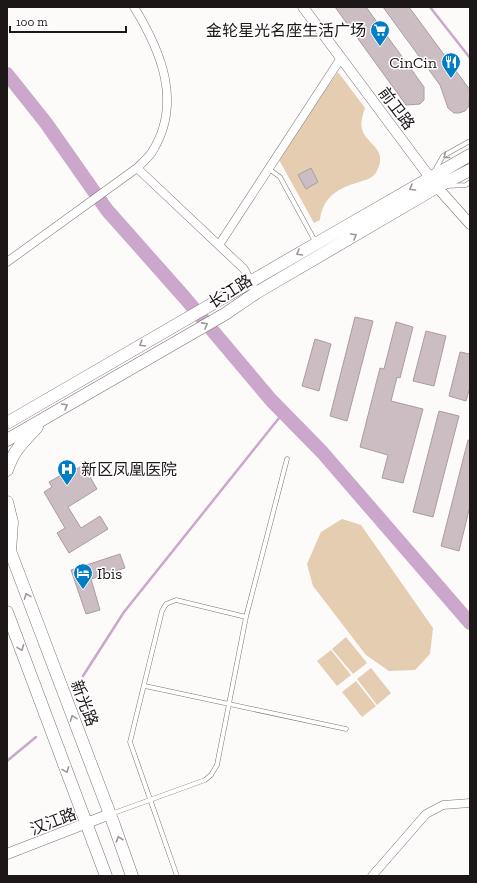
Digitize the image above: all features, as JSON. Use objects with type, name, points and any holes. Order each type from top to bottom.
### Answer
[{"type":"main road","name":"长江路","points":[[7,440],[225,314],[256,293],[433,183],[470,155]]},
{"type":"main road","name":"长江路","points":[[7,423],[316,243],[433,183],[470,170]]},
{"type":"main road","points":[[7,413],[36,407]]},
{"type":"main road","points":[[7,470],[12,456],[44,418]]},
{"type":"main road","points":[[7,502],[12,522],[9,547]]},
{"type":"main road","name":"新光路","points":[[9,547],[132,876]]},
{"type":"main road","points":[[7,612],[106,876]]},
{"type":"street","points":[[7,262],[86,206],[110,186],[137,168],[152,152],[163,130],[168,105],[167,87],[160,60],[150,33],[134,7]]},
{"type":"street","name":"前卫路","points":[[303,7],[433,183],[470,224]]},
{"type":"street","points":[[219,245],[341,58]]},
{"type":"street","points":[[137,168],[244,269],[256,293]]},
{"type":"street","points":[[372,876],[426,814],[443,805],[470,803]]},
{"type":"street","name":"汉江路","points":[[7,854],[110,814]]},
{"type":"lane","points":[[470,141],[443,156],[433,183],[466,185],[470,182]]},
{"type":"lane","points":[[269,168],[280,177],[316,243]]},
{"type":"lane","points":[[110,814],[205,780],[211,775],[217,765],[246,617],[287,459]]},
{"type":"lane","points":[[177,876],[152,800],[130,742],[145,686],[162,611],[166,604],[176,600],[246,617]]},
{"type":"lane","points":[[145,686],[346,729]]},
{"type":"shaded area","points":[[338,72],[365,108],[361,127],[364,134],[377,150],[380,160],[377,171],[372,177],[345,187],[333,194],[325,205],[320,220],[314,223],[278,158]]},
{"type":"shaded area","points":[[342,519],[361,525],[433,628],[430,654],[415,670],[389,671],[366,655],[313,586],[307,564],[321,532]]},
{"type":"shaded area","points":[[346,637],[367,663],[353,674],[332,649]]},
{"type":"shaded area","points":[[331,650],[351,675],[337,686],[317,661]]},
{"type":"shaded area","points":[[371,668],[391,693],[377,705],[357,679]]},
{"type":"shaded area","points":[[356,681],[376,706],[362,717],[342,692]]},
{"type":"building","name":"金轮星光名座生活广场","points":[[335,7],[366,7],[424,87],[424,100],[420,104],[406,105]]},
{"type":"building","name":"金轮星光名座生活广场","points":[[383,7],[409,7],[470,90],[469,106],[465,111],[454,113],[448,108],[440,85]]},
{"type":"building","points":[[311,168],[318,182],[306,189],[298,175]]},
{"type":"building","points":[[355,317],[373,321],[347,421],[330,416]]},
{"type":"building","points":[[396,322],[413,327],[400,378],[397,377],[391,401],[423,409],[403,483],[382,478],[388,455],[360,447],[380,368],[384,369]]},
{"type":"building","points":[[426,331],[446,336],[434,386],[413,381]]},
{"type":"building","points":[[315,339],[331,344],[319,391],[302,386]]},
{"type":"building","points":[[460,352],[470,354],[470,387],[466,401],[449,396]]},
{"type":"building","points":[[439,411],[459,416],[433,517],[413,512]]},
{"type":"building","points":[[468,440],[470,440],[470,506],[459,551],[441,546]]},
{"type":"building","points":[[83,465],[97,489],[68,507],[81,528],[100,516],[108,529],[69,553],[57,533],[65,528],[44,492],[52,487],[49,482],[70,470],[71,473]]},
{"type":"building","points":[[120,554],[125,568],[91,579],[100,610],[86,614],[71,570]]},
{"type":"waterway","points":[[430,7],[470,58]]},
{"type":"waterway","points":[[7,74],[46,123],[107,210],[185,298],[271,400],[322,452],[470,623]]},
{"type":"waterway","points":[[83,676],[124,612],[283,413]]},
{"type":"waterway","points":[[7,761],[36,737]]},
{"type":"place","name":"金轮星光名座生活广场","points":[[380,47]]},
{"type":"place","name":"CinCin","points":[[451,79]]},
{"type":"place","name":"新区凤凰医院","points":[[67,486]]},
{"type":"place","name":"Ibis","points":[[83,590]]}]
